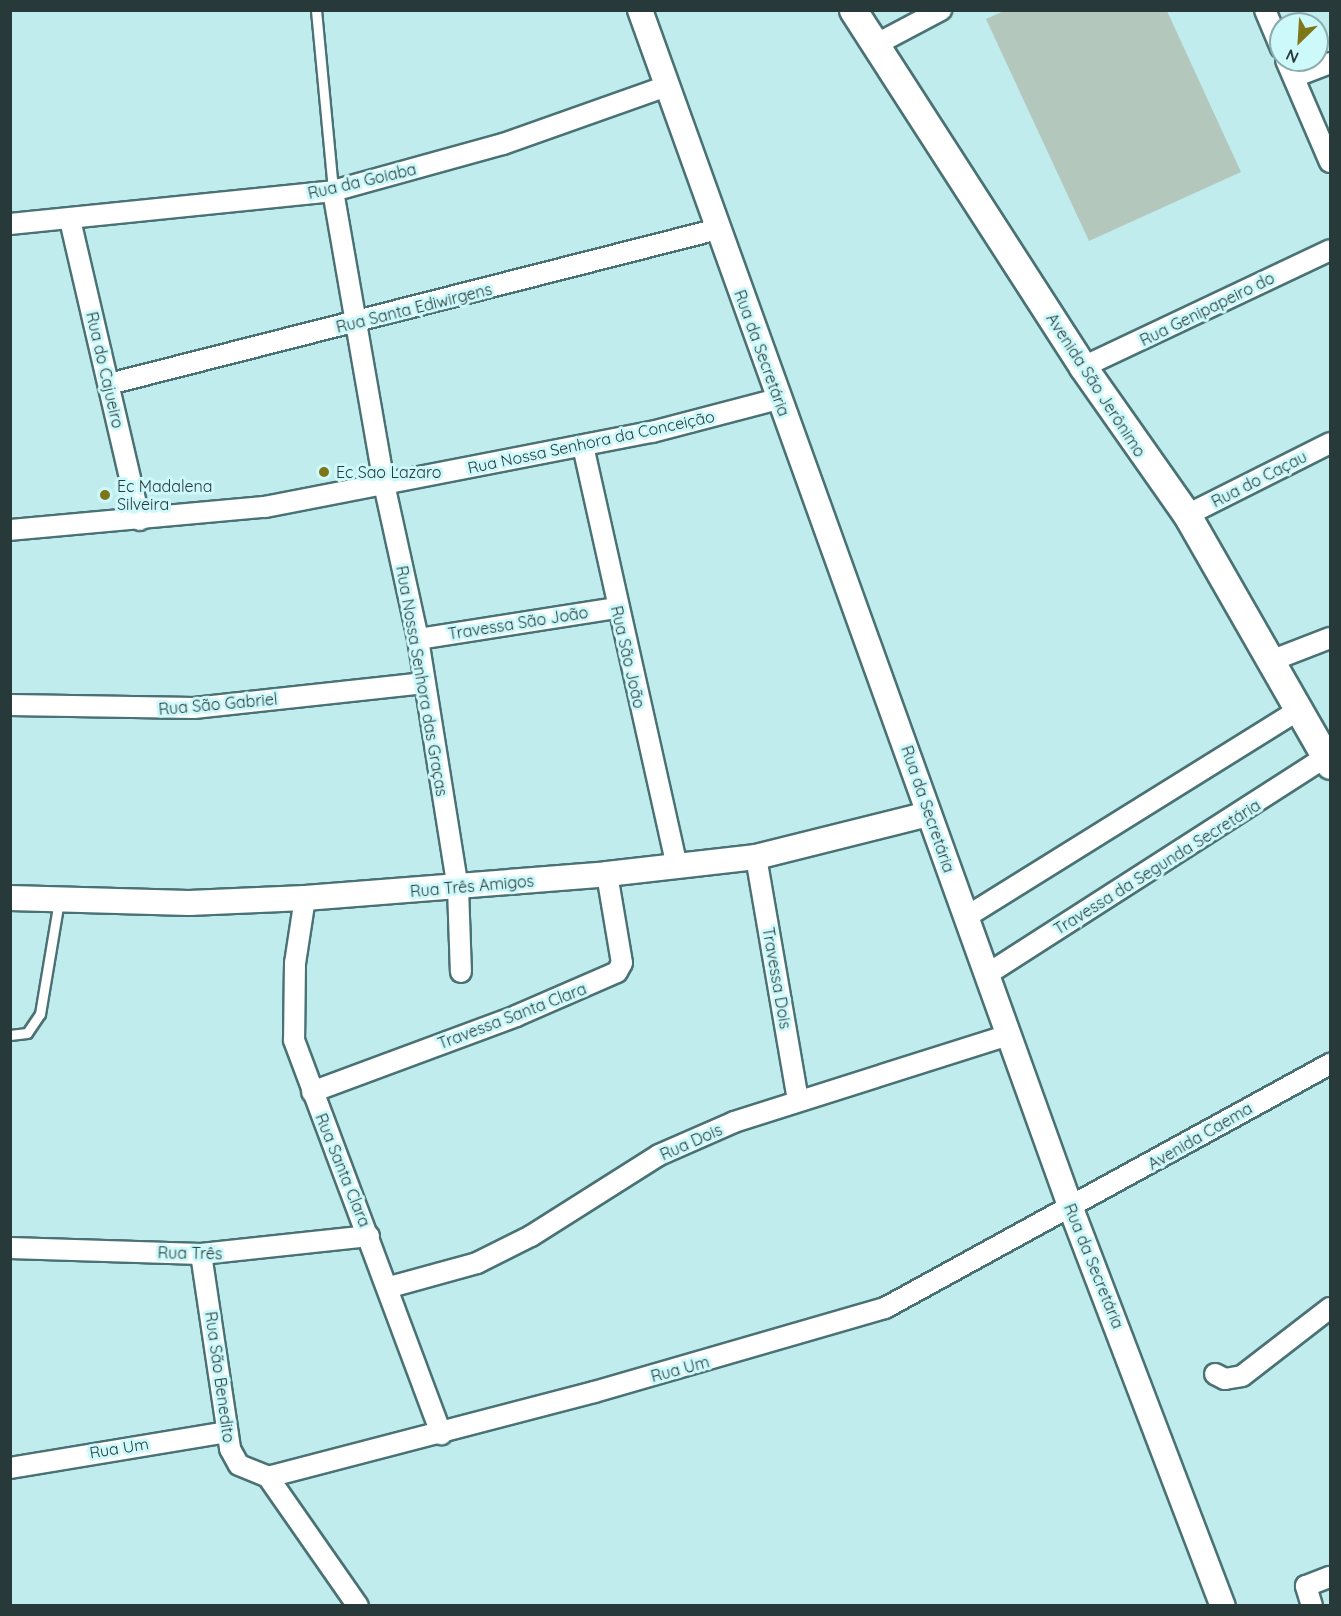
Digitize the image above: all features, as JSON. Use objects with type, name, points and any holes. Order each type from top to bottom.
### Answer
[{"type":"main road","name":"Avenida São Jerônimo","points":[[853,10],[1083,367],[1187,515],[1273,660],[1298,710],[1328,761]]},
{"type":"street","name":"Rua da Secretária","points":[[640,10],[1070,1206],[1223,1605]]},
{"type":"street","points":[[875,45],[941,10]]},
{"type":"street","points":[[1291,72],[1330,162]]},
{"type":"street","name":"Rua da Goiaba","points":[[10,224],[70,220],[333,191],[503,144],[666,86]]},
{"type":"street","name":"Rua Nossa Senhora das Graças","points":[[333,191],[358,321],[384,484],[418,639],[458,888],[460,972]]},
{"type":"street","name":"Rua do Cajueiro","points":[[70,220],[140,520]]},
{"type":"street","name":"Rua Santa Ediwirgens","points":[[109,384],[718,229]]},
{"type":"street","name":"Rua Genipapeiro do","points":[[1083,367],[1330,250]]},
{"type":"street","name":"Rua Nossa Senhora da Conceição","points":[[10,530],[265,507],[583,446],[778,399]]},
{"type":"street","name":"Rua do Caçau","points":[[1187,515],[1330,443]]},
{"type":"street","name":"Rua São João","points":[[583,446],[617,608],[677,867]]},
{"type":"street","name":"Travessa São João","points":[[418,639],[617,608]]},
{"type":"street","points":[[1273,660],[1330,638]]},
{"type":"street","name":"Rua São Gabriel","points":[[10,705],[194,708],[425,683]]},
{"type":"street","points":[[966,917],[1298,710]]},
{"type":"street","name":"Travessa da Segunda Secretária","points":[[986,975],[1328,761]]},
{"type":"street","name":"Rua Três Amigos","points":[[10,898],[59,900],[305,898],[458,888],[756,857],[928,814]]},
{"type":"street","name":"Travessa Dois","points":[[756,857],[798,1099]]},
{"type":"street","name":"Travessa Santa Clara","points":[[312,1092],[516,1016],[617,972],[622,963],[607,874]]},
{"type":"street","name":"Rua Santa Clara","points":[[305,898],[295,963],[294,1040],[312,1092],[390,1287],[441,1434]]},
{"type":"street","name":"Rua Dois","points":[[390,1287],[477,1263],[531,1236],[659,1155],[798,1099],[1009,1035]]},
{"type":"street","name":"Avenida Caema","points":[[1070,1206],[1330,1064]]},
{"type":"street","name":"Rua Um","points":[[268,1477],[441,1434],[885,1308],[1070,1206]]},
{"type":"street","name":"Rua Três","points":[[10,1248],[201,1254],[369,1236]]},
{"type":"street","name":"Rua São Benedito","points":[[201,1254],[227,1432],[239,1465],[268,1477]]},
{"type":"street","points":[[1215,1374],[1225,1379],[1242,1376],[1330,1308]]},
{"type":"street","name":"Rua Um","points":[[10,1468],[227,1432]]},
{"type":"street","points":[[268,1477],[358,1605]]},
{"type":"street","points":[[1312,1605],[1306,1586],[1330,1577]]},
{"type":"lane","points":[[316,10],[333,191]]},
{"type":"lane","points":[[10,1035],[27,1033],[40,1014],[59,900]]},
{"type":"green space","points":[[1006,10],[1167,11],[1241,172],[1089,241],[986,19]]},
{"type":"place","name":"Ec Sao Lazaro","points":[[324,472]]},
{"type":"place","name":"Ec Madalena Silveira","points":[[105,495]]}]
